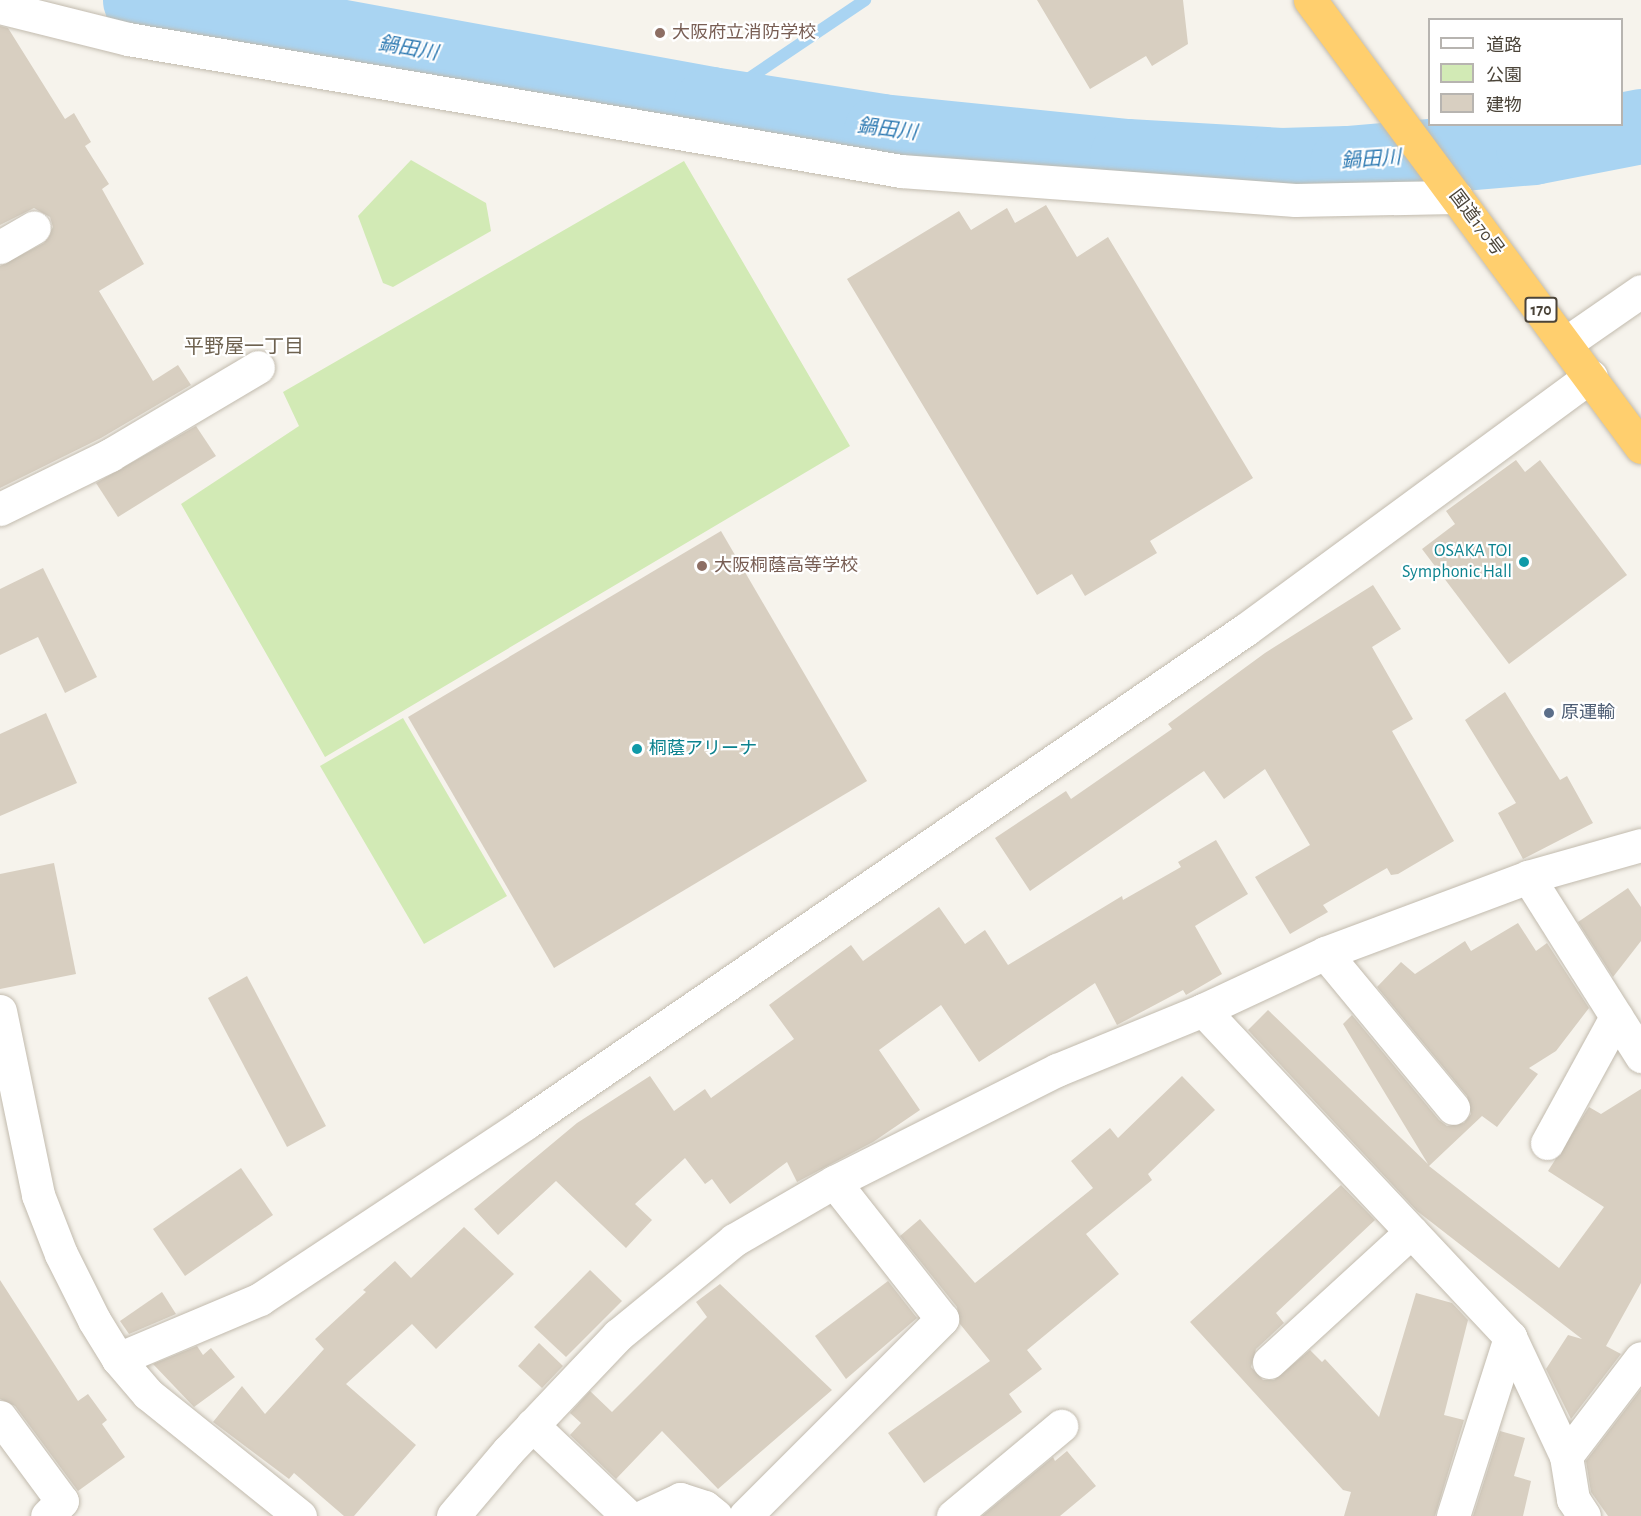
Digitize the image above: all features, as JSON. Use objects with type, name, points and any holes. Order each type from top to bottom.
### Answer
[{"type":"highway","name":"国道170号","points":[[1310,0],[1591,376],[1641,447]]},
{"type":"street","points":[[0,7],[128,39],[901,171],[1295,200],[1448,186]]},
{"type":"street","points":[[0,247],[34,227]]},
{"type":"street","points":[[1566,343],[1641,291]]},
{"type":"street","points":[[0,509],[110,455],[258,367]]},
{"type":"street","points":[[118,1359],[260,1299],[515,1130],[1245,630],[1591,376]]},
{"type":"street","points":[[453,1516],[532,1425],[618,1335],[734,1240],[834,1182],[1057,1070],[1203,1010],[1325,953],[1527,877],[1641,845]]},
{"type":"street","points":[[1527,877],[1641,1056]]},
{"type":"street","points":[[1325,953],[1453,1108]]},
{"type":"street","points":[[1203,1010],[1510,1337],[1566,1456],[1573,1499],[1584,1516]]},
{"type":"street","points":[[0,1011],[8,1096],[38,1195],[61,1254],[118,1359],[148,1394],[300,1516]]},
{"type":"street","points":[[1547,1143],[1616,1017]]},
{"type":"street","points":[[745,1516],[942,1319],[834,1182]]},
{"type":"street","points":[[1269,1362],[1411,1232]]},
{"type":"street","points":[[1453,1516],[1510,1337]]},
{"type":"street","points":[[1566,1456],[1641,1358]]},
{"type":"street","points":[[0,1417],[62,1501],[50,1515]]},
{"type":"street","points":[[532,1425],[627,1516]]},
{"type":"street","points":[[953,1516],[1061,1426]]},
{"type":"street","points":[[644,1516],[680,1499],[705,1507],[716,1516]]},
{"type":"green space","points":[[411,160],[486,203],[491,231],[393,287],[383,283],[358,216]]},
{"type":"green space","points":[[684,161],[850,446],[325,757],[181,504],[299,426],[283,392]]},
{"type":"green space","points":[[403,718],[507,896],[424,944],[320,766]]},
{"type":"building","points":[[1037,0],[1183,0],[1188,44],[1152,66],[1146,56],[1090,89]]},
{"type":"building","points":[[0,26],[8,28],[65,119],[74,113],[91,142],[85,146],[109,184],[102,189],[144,264],[99,291],[153,381],[178,365],[191,385],[101,438],[0,488],[0,266],[44,243],[53,227],[50,217],[34,208],[0,225]]},
{"type":"building","points":[[1046,205],[1077,257],[1108,237],[1253,478],[1150,541],[1157,553],[1085,596],[1072,574],[1037,595],[847,279],[959,211],[971,230],[1007,208],[1015,223]]},
{"type":"building","points":[[196,426],[216,456],[118,517],[96,483]]},
{"type":"building","name":"OSAKA TOI Symphonic Hall","points":[[1516,460],[1525,472],[1540,460],[1627,575],[1509,664],[1422,549],[1455,524],[1446,511]]},
{"type":"building","name":"桐蔭アリーナ","points":[[721,531],[867,781],[554,968],[408,717]]},
{"type":"building","points":[[43,568],[97,677],[65,693],[38,637],[0,655],[0,589]]},
{"type":"building","points":[[1373,585],[1401,629],[1372,647],[1413,719],[1392,731],[1454,841],[1398,874],[1391,875],[1387,868],[1323,905],[1328,912],[1290,934],[1255,877],[1310,845],[1265,769],[1224,799],[1204,771],[1030,891],[995,838],[1066,791],[1071,799],[1172,729],[1168,724],[1265,653]]},
{"type":"building","points":[[1505,692],[1560,780],[1567,776],[1593,823],[1523,859],[1498,813],[1516,803],[1465,720]]},
{"type":"building","points":[[46,713],[77,783],[0,816],[0,734]]},
{"type":"building","points":[[1216,840],[1248,894],[1195,926],[1222,974],[1186,995],[1183,990],[1117,1025],[1095,983],[979,1062],[941,1005],[879,1050],[920,1110],[873,1142],[797,1182],[787,1162],[730,1204],[712,1179],[705,1184],[685,1158],[635,1204],[652,1220],[626,1248],[556,1181],[498,1235],[474,1209],[577,1123],[650,1076],[674,1111],[705,1089],[711,1098],[794,1039],[769,1005],[851,945],[863,961],[939,907],[965,944],[985,930],[1008,965],[1122,896],[1123,900],[1181,867],[1178,862]]},
{"type":"building","points":[[54,863],[76,974],[0,989],[0,874]]},
{"type":"building","points":[[1628,888],[1641,907],[1641,941],[1613,977],[1578,922]]},
{"type":"building","points":[[1518,923],[1536,951],[1547,943],[1589,1008],[1556,1051],[1529,1068],[1538,1074],[1497,1127],[1482,1116],[1429,1166],[1559,1268],[1604,1207],[1548,1171],[1589,1107],[1601,1114],[1641,1089],[1641,1283],[1606,1346],[1621,1354],[1571,1419],[1546,1369],[1568,1335],[1582,1339],[1417,1211],[1248,1030],[1268,1010],[1428,1164],[1343,1024],[1352,1015],[1439,1120],[1447,1126],[1464,1123],[1471,1114],[1467,1096],[1377,987],[1401,962],[1415,974],[1465,941],[1471,951]]},
{"type":"building","points":[[247,976],[326,1126],[287,1147],[208,998]]},
{"type":"building","points":[[1182,1076],[1215,1110],[1148,1174],[1152,1180],[1086,1234],[1119,1274],[1027,1350],[1042,1369],[1009,1394],[1022,1412],[924,1483],[888,1433],[990,1361],[960,1324],[957,1307],[900,1236],[920,1219],[975,1283],[1093,1188],[1071,1161],[1110,1128],[1118,1138]]},
{"type":"building","points":[[241,1168],[273,1215],[185,1276],[153,1229]]},
{"type":"building","points":[[1341,1185],[1375,1220],[1276,1313],[1284,1323],[1256,1349],[1251,1367],[1263,1380],[1274,1380],[1310,1350],[1322,1362],[1325,1359],[1379,1417],[1416,1293],[1452,1303],[1468,1320],[1444,1415],[1464,1420],[1435,1516],[1344,1516],[1351,1492],[1343,1490],[1190,1322]]},
{"type":"building","points":[[464,1227],[514,1274],[436,1349],[412,1324],[346,1384],[416,1445],[354,1516],[344,1516],[294,1473],[289,1479],[213,1422],[242,1386],[265,1414],[324,1349],[315,1339],[366,1292],[363,1290],[395,1261],[411,1278]]},
{"type":"building","points":[[590,1270],[622,1301],[566,1357],[534,1327]]},
{"type":"building","points":[[0,1280],[78,1401],[88,1394],[107,1420],[102,1424],[125,1457],[78,1491],[15,1406],[0,1399]]},
{"type":"building","points":[[888,1281],[917,1318],[846,1379],[815,1336]]},
{"type":"building","points":[[720,1284],[832,1390],[718,1489],[662,1431],[616,1479],[570,1435],[581,1423],[570,1413],[590,1391],[612,1412],[707,1317],[696,1302]]},
{"type":"building","points":[[162,1292],[176,1314],[129,1334],[120,1321]]},
{"type":"building","points":[[539,1343],[563,1366],[542,1388],[518,1366]]},
{"type":"building","points":[[197,1346],[203,1355],[211,1348],[235,1377],[194,1407],[153,1364]]},
{"type":"building","points":[[1641,1389],[1641,1516],[1608,1516],[1591,1492],[1586,1461]]},
{"type":"building","points":[[1500,1431],[1525,1438],[1514,1476],[1531,1481],[1523,1516],[1473,1516]]},
{"type":"building","points":[[1067,1451],[1096,1486],[1060,1516],[982,1516],[1053,1457],[1055,1461]]},
{"type":"waterway","name":"鍋田川","points":[[140,0],[711,104],[881,131],[1127,156],[1281,165],[1347,163],[1533,147],[1641,126]]},
{"type":"waterway","points":[[711,104],[865,0]]},
{"type":"place","name":"大阪府立消防学校","points":[[660,33]]},
{"type":"place","name":"OSAKA TOI Symphonic Hall","points":[[1524,562]]},
{"type":"place","name":"大阪桐蔭高等学校","points":[[702,566]]},
{"type":"place","name":"原運輸","points":[[1549,713]]},
{"type":"place","name":"桐蔭アリーナ","points":[[637,749]]},
{"type":"district","name":"平野屋一丁目","points":[[244,347]]}]
